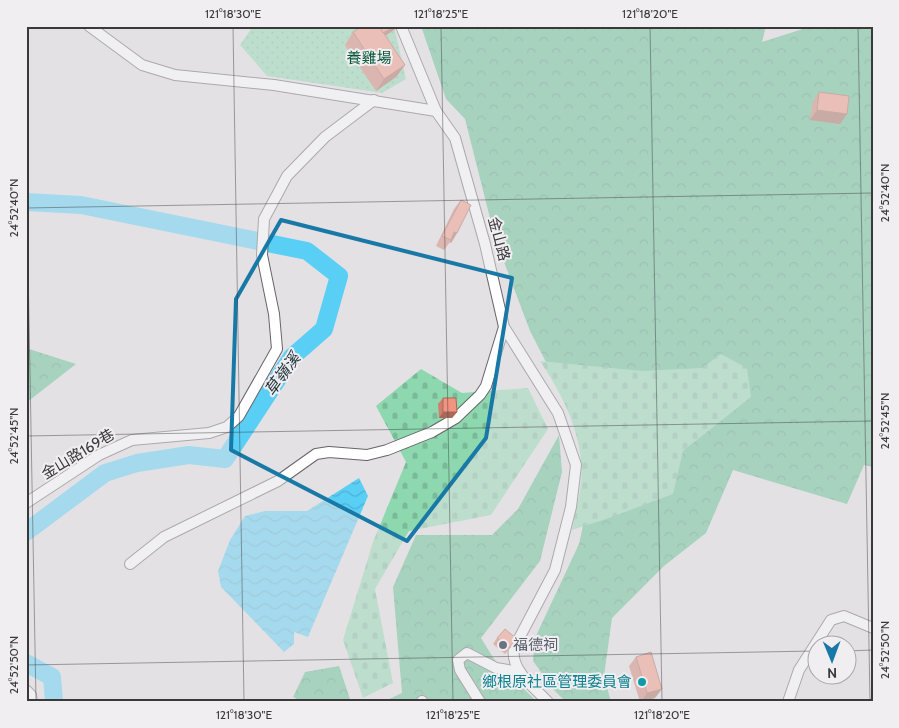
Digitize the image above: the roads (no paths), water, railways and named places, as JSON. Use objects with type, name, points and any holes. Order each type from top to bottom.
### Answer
[{"type":"street","points":[[89,26],[142,65],[175,75],[274,85],[436,111]]},
{"type":"street","name":"金山路","points":[[401,26],[436,111],[455,138],[485,244],[504,327],[558,413],[576,465],[572,507],[555,570],[514,648],[513,657],[520,672],[548,702]]},
{"type":"street","name":"金山路169巷","points":[[26,503],[99,456],[132,440],[209,433],[227,427],[239,416],[277,349],[274,314],[262,255],[264,219],[287,176],[324,137],[374,100]]},
{"type":"street","points":[[130,564],[164,537],[278,481],[316,454],[329,452],[367,455],[380,452],[432,432],[456,418],[476,400],[486,386],[504,327]]},
{"type":"street","points":[[788,702],[799,670],[831,620],[844,616],[873,628]]},
{"type":"street","points":[[480,702],[460,670],[458,660],[462,655],[467,653],[496,668],[520,672]]},
{"type":"street","points":[[26,690],[31,694],[32,702]]},
{"type":"water","points":[[359,478],[368,496],[308,637],[294,632],[294,644],[284,652],[221,587],[218,571],[230,540],[245,516],[265,511],[307,511]]},
{"type":"waterway","name":"草嶺溪","points":[[26,202],[81,205],[307,251],[339,276],[324,329],[292,357],[225,459],[189,455],[137,463],[105,473],[26,532]]},
{"type":"waterway","name":"草嶺溪","points":[[26,663],[52,677],[54,702]]},
{"type":"place","name":"福德祠","points":[[503,645]]},
{"type":"place","name":"鄉根原社區管理委員會","points":[[642,682]]},
{"type":"park label","name":"養雞場","points":[[369,58]]}]
